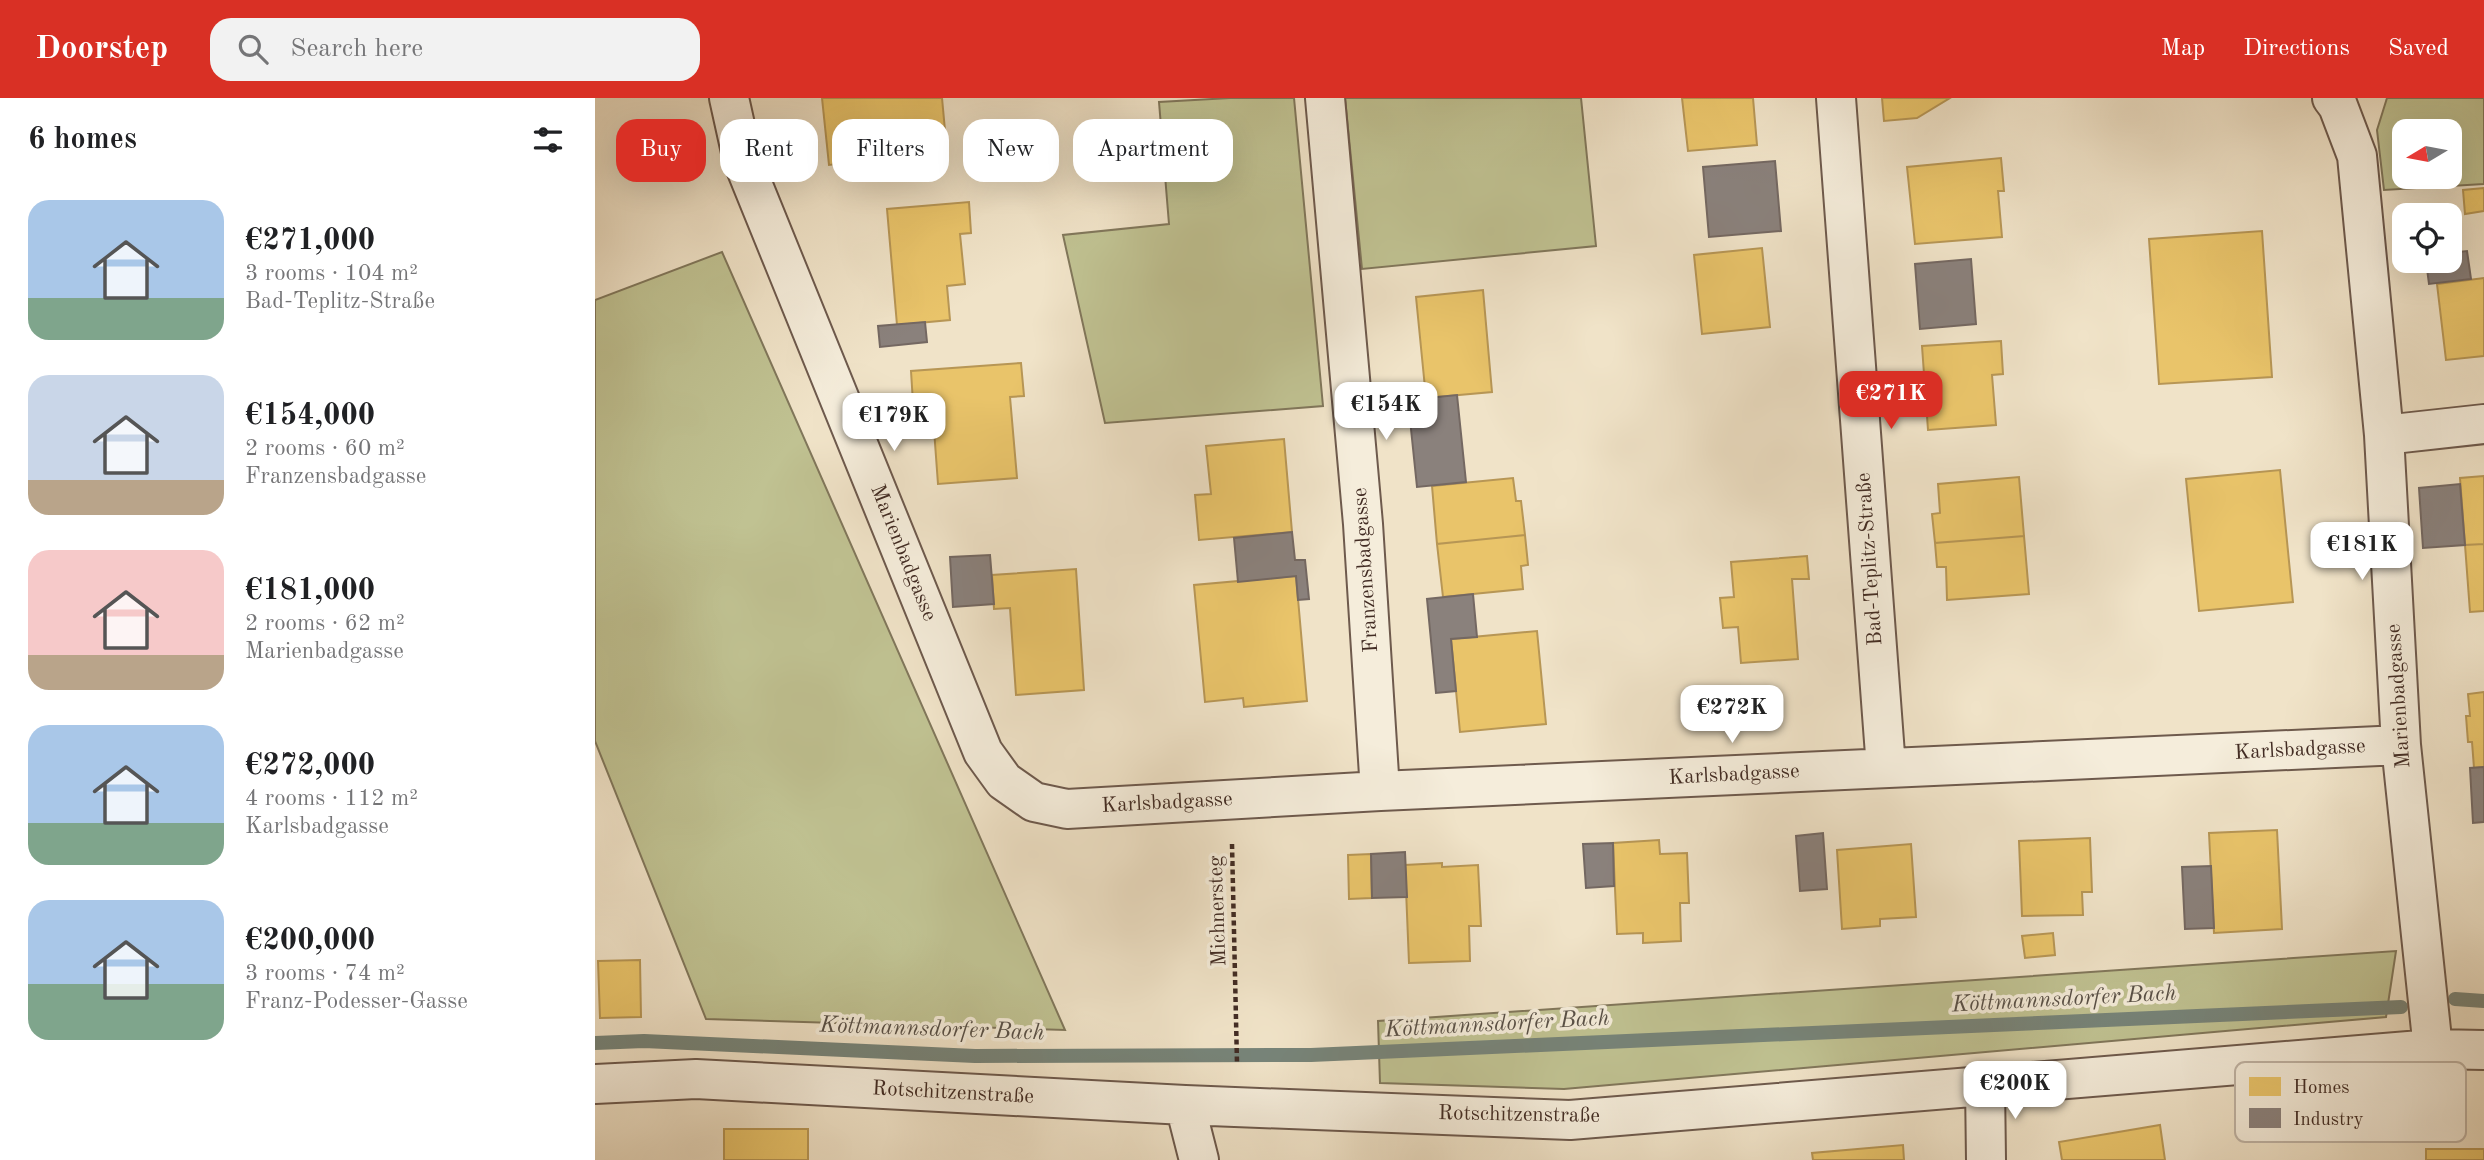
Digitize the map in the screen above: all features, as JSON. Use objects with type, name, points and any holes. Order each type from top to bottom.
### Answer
[{"type":"street","name":"Marienbadgasse","points":[[729,98],[743,161],[983,752],[1004,781],[1034,802],[1067,809]]},
{"type":"street","name":"Franzensbadgasse","points":[[1325,98],[1363,524],[1380,791]]},
{"type":"street","name":"Bad-Teplitz-Straße","points":[[1836,98],[1886,768]]},
{"type":"street","name":"Marienbadgasse","points":[[2332,98],[2338,106],[2357,156],[2384,435],[2401,745],[2433,1049]]},
{"type":"street","points":[[2384,435],[2484,424]]},
{"type":"street","name":"Karlsbadgasse","points":[[1067,809],[1380,791],[2401,745]]},
{"type":"street","name":"Rotschitzenstraße","points":[[2267,1062],[2433,1049],[2484,1050]]},
{"type":"street","name":"Rotschitzenstraße","points":[[595,1084],[696,1079],[1185,1105],[1570,1120],[2235,1064]]},
{"type":"street","points":[[1985,1084],[1986,1160]]},
{"type":"street","points":[[1185,1105],[1199,1160]]},
{"type":"path","name":"Michnersteg","points":[[1231,799],[1237,1023]]},
{"type":"green space","points":[[1294,98],[1323,406],[1105,423],[1063,235],[1169,224],[1166,182],[1233,182],[1233,119],[1160,119],[1159,102]]},
{"type":"green space","points":[[1345,98],[1581,98],[1596,246],[1362,269]]},
{"type":"green space","points":[[2387,98],[2484,98],[2484,184],[2462,185],[2462,119],[2392,119],[2392,189],[2401,189],[2384,190],[2377,130]]},
{"type":"green space","points":[[722,252],[1065,1030],[706,1019],[595,741],[595,300]]},
{"type":"green space","points":[[2396,951],[2386,1017],[1564,1089],[1380,1083],[1378,1021]]},
{"type":"building: Homes","points":[[822,98],[942,98],[944,119],[832,119],[832,165],[829,165]]},
{"type":"building: Homes","points":[[1682,98],[1753,98],[1757,145],[1688,151]]},
{"type":"building: Homes","points":[[1882,98],[1950,98],[1917,118],[1884,121]]},
{"type":"building: Homes","points":[[2001,158],[2004,191],[1998,191],[2002,237],[1915,244],[1907,167]]},
{"type":"building: Homes","points":[[2484,188],[2484,211],[2465,214],[2463,190]]},
{"type":"building: Homes","points":[[969,202],[971,233],[960,234],[965,284],[947,286],[950,320],[897,325],[887,209]]},
{"type":"building: Homes","points":[[2262,231],[2272,377],[2159,384],[2149,239]]},
{"type":"building: Homes","points":[[1762,248],[1770,327],[1702,334],[1694,255]]},
{"type":"building: Homes","points":[[2484,278],[2484,356],[2446,360],[2437,284]]},
{"type":"building: Homes","points":[[1483,290],[1492,392],[1426,398],[1416,297]]},
{"type":"building: Homes","points":[[2001,341],[2003,374],[1992,375],[1996,425],[1928,430],[1922,346]]},
{"type":"building: Homes","points":[[1021,363],[1024,396],[1010,397],[1017,478],[938,484],[932,402],[913,403],[911,371]]},
{"type":"building: Homes","points":[[1284,439],[1292,532],[1199,540],[1195,495],[1211,494],[1206,446]]},
{"type":"building: Homes","points":[[2280,470],[2293,602],[2199,611],[2186,479]]},
{"type":"building: Homes","points":[[2484,476],[2484,544],[2465,545],[2460,478]]},
{"type":"building: Homes","points":[[2019,477],[2024,536],[1935,543],[1932,514],[1940,513],[1938,484]]},
{"type":"building: Homes","points":[[1513,478],[1516,501],[1521,501],[1525,535],[1437,544],[1432,486]]},
{"type":"building: Homes","points":[[1525,535],[1528,565],[1521,566],[1523,589],[1443,597],[1437,544]]},
{"type":"building: Homes","points":[[2024,536],[2029,594],[1947,600],[1946,567],[1937,567],[1935,543]]},
{"type":"building: Homes","points":[[2484,544],[2484,611],[2470,612],[2465,545]]},
{"type":"building: Homes","points":[[1807,556],[1809,579],[1792,579],[1798,659],[1741,663],[1738,627],[1723,628],[1720,598],[1734,597],[1731,562]]},
{"type":"building: Homes","points":[[1076,569],[1084,690],[1016,695],[1010,608],[994,609],[992,575]]},
{"type":"building: Homes","points":[[1296,576],[1307,701],[1244,707],[1243,698],[1205,702],[1194,585]]},
{"type":"building: Homes","points":[[1537,631],[1546,724],[1460,732],[1451,639]]},
{"type":"building: Homes","points":[[2484,692],[2484,767],[2474,768],[2472,742],[2468,742],[2468,694]]},
{"type":"building: Homes","points":[[2277,830],[2282,929],[2214,933],[2209,833]]},
{"type":"building: Homes","points":[[2090,838],[2092,892],[2082,892],[2083,915],[2022,916],[2019,841]]},
{"type":"building: Homes","points":[[1659,840],[1660,854],[1687,853],[1689,903],[1680,903],[1681,941],[1643,943],[1643,933],[1617,934],[1613,843]]},
{"type":"building: Homes","points":[[1911,844],[1916,917],[1880,919],[1880,926],[1842,929],[1837,850]]},
{"type":"building: Homes","points":[[1371,854],[1372,898],[1349,899],[1348,855]]},
{"type":"building: Homes","points":[[1442,863],[1442,867],[1478,865],[1481,926],[1469,926],[1470,961],[1409,963],[1405,865]]},
{"type":"building: Homes","points":[[2053,933],[2055,955],[2025,958],[2022,936]]},
{"type":"building: Homes","points":[[640,960],[641,1017],[600,1018],[598,961]]},
{"type":"building: Homes","points":[[2160,1125],[2165,1160],[2062,1160],[2059,1142]]},
{"type":"building: Homes","points":[[724,1129],[808,1129],[808,1160],[724,1160]]},
{"type":"building: Homes","points":[[1903,1145],[1904,1160],[1813,1160],[1812,1153]]},
{"type":"building: Homes","points":[[2426,1149],[2484,1149],[2484,1160],[2426,1160]]},
{"type":"building: Industry","points":[[1775,161],[1781,231],[1709,237],[1703,167]]},
{"type":"building: Industry","points":[[2467,251],[2471,279],[2429,284],[2428,273],[2462,273],[2462,252]]},
{"type":"building: Industry","points":[[1971,259],[1976,324],[1920,329],[1915,264]]},
{"type":"building: Industry","points":[[925,322],[927,342],[880,347],[878,326]]},
{"type":"building: Industry","points":[[1457,395],[1466,482],[1417,487],[1408,400]]},
{"type":"building: Industry","points":[[2460,484],[2465,545],[2423,548],[2419,488]]},
{"type":"building: Industry","points":[[1292,532],[1295,560],[1305,560],[1309,599],[1298,600],[1296,576],[1238,582],[1234,538]]},
{"type":"building: Industry","points":[[990,555],[994,604],[953,607],[950,557]]},
{"type":"building: Industry","points":[[1473,594],[1477,637],[1451,639],[1456,691],[1436,693],[1427,599]]},
{"type":"building: Industry","points":[[2484,767],[2484,822],[2473,823],[2470,768]]},
{"type":"building: Industry","points":[[1823,833],[1827,889],[1800,891],[1796,836]]},
{"type":"building: Industry","points":[[1613,843],[1614,886],[1586,888],[1583,844]]},
{"type":"building: Industry","points":[[1405,852],[1407,897],[1372,898],[1371,854]]},
{"type":"building: Industry","points":[[2211,866],[2214,928],[2185,929],[2182,867]]},
{"type":"waterway","name":"Köttmannsdorfer Bach","points":[[2455,999],[2484,1001]]},
{"type":"waterway","name":"Köttmannsdorfer Bach","points":[[595,1043],[644,1041],[975,1056],[1311,1055],[2401,1007]]}]
